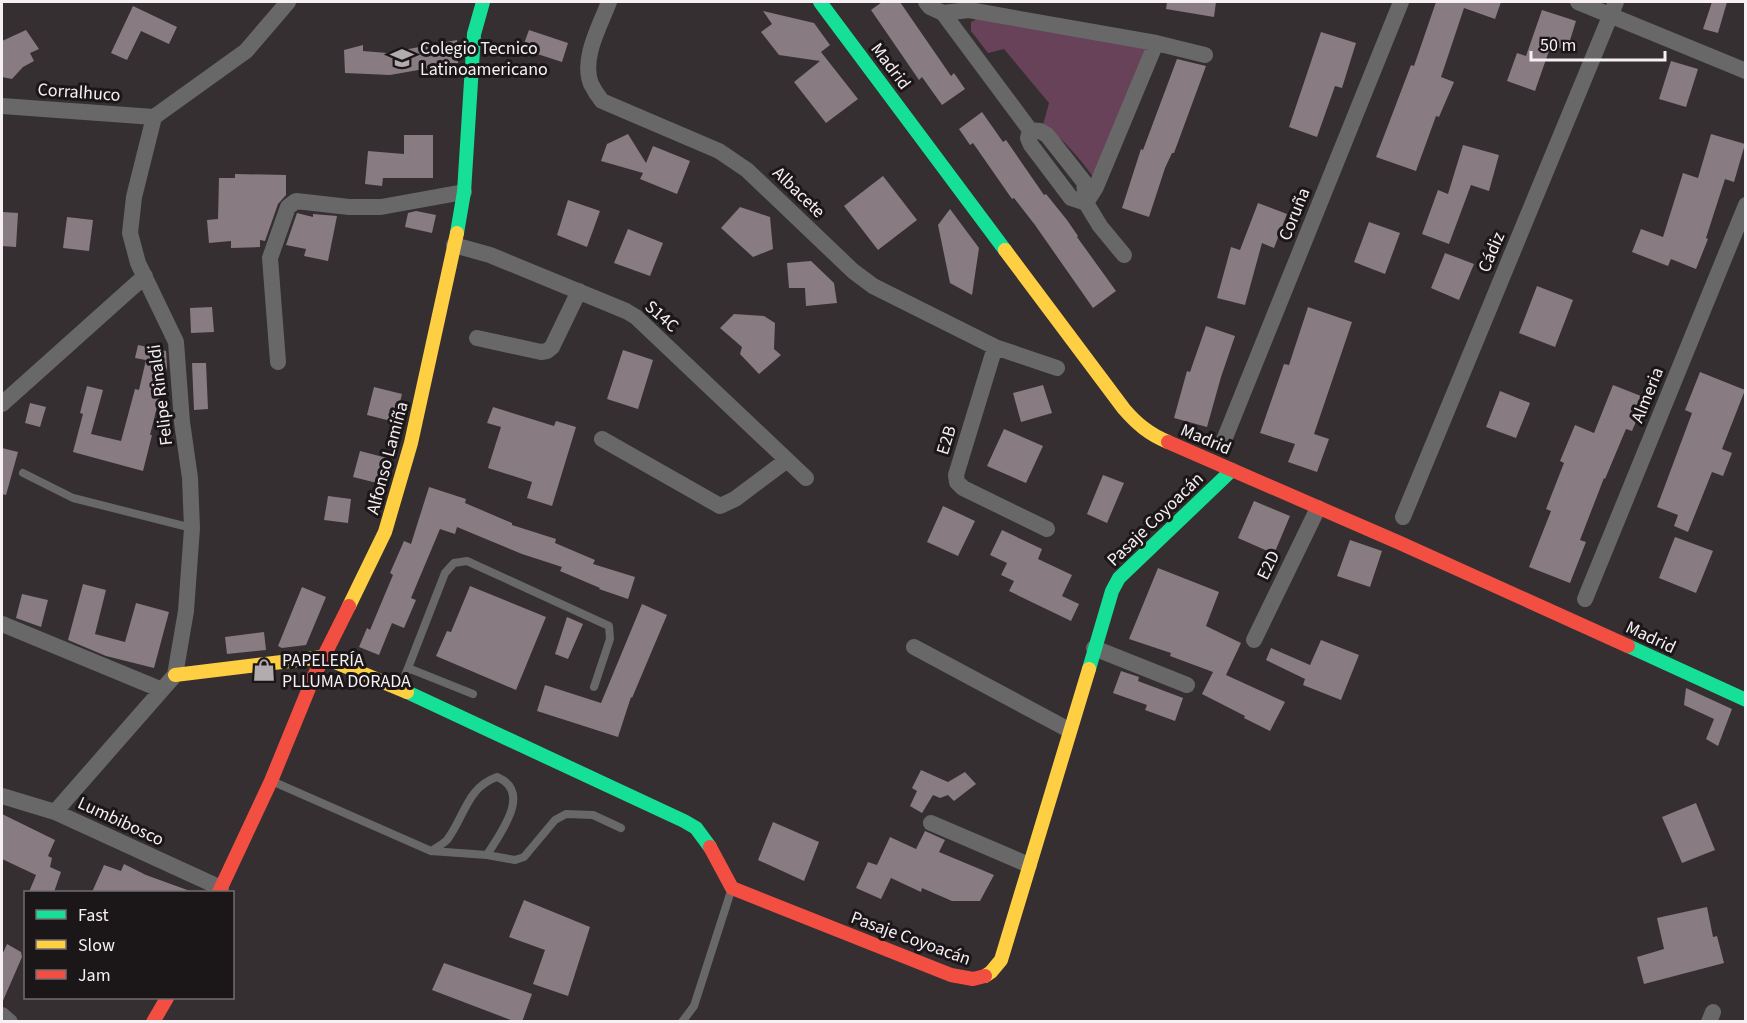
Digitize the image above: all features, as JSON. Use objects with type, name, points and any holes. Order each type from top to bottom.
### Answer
[{"type":"street","points":[[154,117],[246,51],[288,2]]},
{"type":"street","name":"Alfonso Lamiña","points":[[220,890],[271,781],[323,657],[385,532],[411,443],[464,192],[474,34],[483,2]]},
{"type":"street","name":"Albacete","points":[[609,2],[590,55],[588,70],[592,85],[602,101],[719,151],[747,170],[853,272],[873,286],[995,347],[1057,368]]},
{"type":"street","name":"Madrid","points":[[820,2],[1137,424],[1150,434],[1400,543],[1746,700]]},
{"type":"street","points":[[926,2],[930,7],[969,10],[1156,43],[1205,55]]},
{"type":"street","name":"Coruña","points":[[1224,440],[1401,2]]},
{"type":"street","points":[[1578,2],[1614,8],[1746,71]]},
{"type":"street","points":[[943,7],[1030,130],[1040,131],[1047,135],[1084,182],[1086,203],[1100,226],[1124,255]]},
{"type":"street","name":"Cádiz","points":[[1402,517],[1614,8]]},
{"type":"street","points":[[1086,203],[1096,187],[1156,43]]},
{"type":"street","name":"Corralhuco","points":[[2,106],[154,117]]},
{"type":"street","name":"Felipe Rinaldi","points":[[154,117],[134,197],[130,233],[138,263],[177,342],[182,422],[190,478],[192,528],[186,611],[175,675]]},
{"type":"street","points":[[278,362],[270,258],[288,207],[296,201],[349,207],[381,207],[464,192]]},
{"type":"street","name":"Almeria","points":[[1585,599],[1746,205]]},
{"type":"street","name":"S14C","points":[[454,245],[490,255],[636,317],[806,478]]},
{"type":"street","points":[[2,404],[145,276]]},
{"type":"street","points":[[477,339],[541,352],[547,351],[552,347],[579,291]]},
{"type":"street","name":"E2B","points":[[995,347],[956,475],[957,482],[963,488],[1047,529]]},
{"type":"street","points":[[602,439],[720,506],[735,499],[787,460]]},
{"type":"street","name":"Pasaje Coyoacán","points":[[732,888],[965,980],[980,979],[991,974],[1001,960],[1112,591],[1119,578],[1232,470]]},
{"type":"street","name":"E2D","points":[[1254,640],[1318,508]]},
{"type":"street","points":[[2,624],[162,690]]},
{"type":"street","points":[[914,647],[1069,730]]},
{"type":"street","points":[[1094,648],[1187,685]]},
{"type":"street","points":[[55,812],[175,675],[323,657],[400,689],[684,821],[696,828],[705,839],[732,888]]},
{"type":"street","name":"Lumbibosco","points":[[2,796],[55,812],[220,890]]},
{"type":"street","points":[[931,823],[1029,865]]},
{"type":"street","points":[[153,1022],[166,999]]},
{"type":"street","points":[[2,1015],[10,1022]]},
{"type":"lane","points":[[23,473],[73,498],[192,528]]},
{"type":"lane","points":[[400,689],[445,573],[454,563],[467,561],[609,626],[610,639],[594,687]]},
{"type":"lane","points":[[408,668],[473,694]]},
{"type":"lane","points":[[431,852],[446,841],[474,792],[485,781],[496,777],[507,781],[512,790],[513,803],[510,816],[487,855]]},
{"type":"lane","points":[[271,781],[431,852],[487,855],[515,860],[524,857],[555,820],[566,814],[593,815],[621,828]]},
{"type":"lane","points":[[682,1022],[694,1006],[732,888]]},
{"type":"shaded area","points":[[979,18],[1151,50],[1100,186],[1067,145],[1043,125],[1049,103],[1004,49],[988,53],[971,31],[971,22]]},
{"type":"building","points":[[882,2],[900,2],[951,76],[954,73],[965,89],[942,105],[922,77],[919,80],[871,10]]},
{"type":"building","points":[[1167,2],[1216,2],[1214,17],[1166,9]]},
{"type":"building","points":[[1436,2],[1501,2],[1495,19],[1464,8],[1441,77],[1454,82],[1439,117],[1436,116],[1416,171],[1376,157],[1411,65],[1414,66]]},
{"type":"building","points":[[1712,2],[1727,2],[1718,33],[1703,29]]},
{"type":"building","points":[[133,6],[177,27],[169,44],[141,31],[127,60],[111,53]]},
{"type":"building","points":[[1542,10],[1576,21],[1567,50],[1551,45],[1535,91],[1507,81],[1517,53],[1526,56]]},
{"type":"building","points":[[763,11],[814,23],[830,45],[821,52],[858,99],[826,123],[794,82],[820,61],[779,55],[761,32],[772,24]]},
{"type":"building","points":[[26,30],[39,49],[30,53],[34,61],[23,67],[12,79],[2,77],[2,41]]},
{"type":"building","points":[[529,30],[568,43],[562,62],[522,49]]},
{"type":"building","points":[[1321,32],[1356,43],[1342,88],[1335,86],[1317,137],[1289,127]]},
{"type":"building","name":"Colegio Tecnico Latinoamericano","points":[[457,40],[458,63],[390,75],[345,73],[344,50],[363,45],[363,51],[387,53]]},
{"type":"building","points":[[1177,59],[1206,66],[1174,153],[1165,168],[1149,217],[1122,208],[1141,149],[1143,150]]},
{"type":"building","points":[[1671,61],[1698,69],[1686,107],[1659,99]]},
{"type":"building","points":[[982,112],[1003,142],[1006,140],[1044,195],[1046,194],[1067,220],[1116,291],[1093,308],[1035,225],[1014,198],[1012,199],[973,143],[970,145],[959,129]]},
{"type":"building","points":[[628,134],[646,163],[653,146],[690,161],[677,194],[640,179],[643,173],[601,161],[607,144]]},
{"type":"building","points":[[1711,134],[1745,144],[1734,182],[1725,179],[1706,238],[1708,239],[1696,269],[1671,259],[1668,266],[1632,252],[1641,229],[1663,237],[1683,173],[1698,178]]},
{"type":"building","points":[[404,135],[433,135],[433,178],[383,178],[382,186],[365,184],[368,151],[404,154]]},
{"type":"building","points":[[1463,145],[1499,155],[1489,191],[1471,185],[1449,244],[1422,234],[1438,190],[1448,194]]},
{"type":"building","points":[[235,174],[286,175],[286,195],[278,204],[265,241],[260,240],[260,247],[231,248],[231,241],[209,243],[207,220],[218,219],[219,178],[235,178]]},
{"type":"building","points":[[883,176],[917,220],[878,250],[844,206]]},
{"type":"building","points":[[568,200],[600,211],[587,247],[557,235]]},
{"type":"building","points":[[1258,203],[1287,214],[1274,248],[1262,243],[1245,305],[1217,298],[1231,247],[1240,250]]},
{"type":"building","points":[[740,207],[770,217],[773,249],[753,257],[721,228]]},
{"type":"building","points":[[950,209],[979,248],[972,295],[950,283],[938,225]]},
{"type":"building","points":[[416,211],[436,215],[432,233],[405,227],[408,213]]},
{"type":"building","points":[[2,212],[18,213],[16,247],[2,246]]},
{"type":"building","points":[[297,213],[313,217],[313,214],[337,216],[328,261],[304,256],[306,249],[286,245]]},
{"type":"building","points":[[67,217],[93,220],[89,251],[63,248]]},
{"type":"building","points":[[1369,222],[1400,233],[1385,274],[1354,262]]},
{"type":"building","points":[[628,229],[663,243],[650,276],[614,263]]},
{"type":"building","points":[[1445,253],[1474,264],[1459,300],[1431,288]]},
{"type":"building","points":[[811,261],[834,283],[837,303],[806,306],[805,288],[789,288],[787,263]]},
{"type":"building","points":[[1537,286],[1573,300],[1555,347],[1519,333]]},
{"type":"building","points":[[212,307],[214,332],[191,333],[190,308]]},
{"type":"building","points":[[1308,307],[1352,322],[1314,434],[1329,439],[1317,472],[1288,462],[1295,444],[1260,433],[1284,364],[1289,365]]},
{"type":"building","points":[[734,314],[764,316],[775,323],[774,349],[781,355],[759,374],[740,354],[742,347],[720,328]]},
{"type":"building","points":[[1206,326],[1235,336],[1207,427],[1174,418],[1187,371],[1190,372]]},
{"type":"building","points":[[138,345],[166,351],[167,367],[143,471],[73,452],[83,414],[80,413],[87,386],[103,390],[91,434],[121,441],[135,389],[139,390],[146,360],[135,358]]},
{"type":"building","points":[[623,350],[653,360],[638,409],[607,399]]},
{"type":"building","points":[[192,363],[206,363],[208,409],[194,410]]},
{"type":"building","points":[[1700,372],[1745,390],[1722,449],[1732,453],[1723,476],[1712,472],[1688,532],[1674,526],[1678,515],[1657,507],[1692,413],[1685,410]]},
{"type":"building","points":[[1043,385],[1052,413],[1021,422],[1013,393]]},
{"type":"building","points":[[1613,385],[1646,398],[1632,431],[1626,429],[1604,478],[1580,540],[1586,542],[1570,583],[1529,567],[1551,511],[1546,509],[1564,463],[1560,461],[1575,425],[1594,433]]},
{"type":"building","points":[[374,387],[402,394],[395,422],[367,415]]},
{"type":"building","points":[[1500,391],[1530,403],[1516,438],[1486,427]]},
{"type":"building","points":[[30,403],[46,407],[40,427],[25,423]]},
{"type":"building","points":[[493,407],[554,426],[556,421],[576,427],[552,506],[527,498],[532,482],[488,468],[501,427],[487,423]]},
{"type":"building","points":[[1004,429],[1043,446],[1026,483],[987,466]]},
{"type":"building","points":[[2,448],[18,452],[6,495],[2,494]]},
{"type":"building","points":[[360,451],[387,458],[381,484],[353,477]]},
{"type":"building","points":[[1103,475],[1124,483],[1107,523],[1087,514]]},
{"type":"building","points":[[429,487],[466,499],[465,503],[512,523],[512,525],[556,539],[555,543],[595,560],[593,564],[635,577],[628,599],[560,571],[562,567],[522,554],[457,527],[455,534],[440,529],[411,598],[416,600],[404,628],[392,623],[379,655],[359,647],[367,628],[370,630],[393,575],[390,573],[404,541],[411,544]]},
{"type":"building","points":[[328,496],[351,499],[348,523],[324,520]]},
{"type":"building","points":[[1254,501],[1290,516],[1274,554],[1238,538]]},
{"type":"building","points":[[943,506],[975,521],[958,556],[927,542]]},
{"type":"building","points":[[1002,530],[1042,549],[1038,559],[1072,575],[1062,596],[1079,604],[1071,621],[1009,591],[1014,581],[1001,575],[1007,563],[990,555]]},
{"type":"building","points":[[1675,537],[1713,551],[1696,593],[1659,578]]},
{"type":"building","points":[[1350,540],[1382,551],[1370,587],[1337,576]]},
{"type":"building","points":[[1158,568],[1219,592],[1206,626],[1241,643],[1226,675],[1285,702],[1270,731],[1202,694],[1213,672],[1170,656],[1171,653],[1129,639]]},
{"type":"building","points":[[83,584],[106,590],[95,634],[125,642],[136,603],[169,612],[154,668],[106,656],[68,640]]},
{"type":"building","points":[[470,586],[546,617],[516,690],[436,656],[447,631],[451,632]]},
{"type":"building","points":[[302,587],[326,597],[306,645],[282,648],[278,646]]},
{"type":"building","points":[[22,594],[48,600],[41,627],[16,618]]},
{"type":"building","points":[[642,604],[667,615],[631,697],[618,737],[537,711],[545,685],[601,703]]},
{"type":"building","points":[[567,617],[583,624],[568,659],[555,654]]},
{"type":"building","points":[[264,632],[266,650],[227,654],[225,637]]},
{"type":"building","points":[[1321,640],[1359,655],[1341,700],[1303,685],[1305,679],[1266,660],[1271,648],[1310,665]]},
{"type":"building","points":[[1121,671],[1139,677],[1138,681],[1183,698],[1175,721],[1145,710],[1147,705],[1113,693]]},
{"type":"building","points":[[1686,688],[1732,709],[1718,746],[1706,739],[1714,719],[1684,705]]},
{"type":"building","points":[[921,770],[948,782],[965,772],[976,784],[954,801],[948,795],[940,798],[933,795],[922,813],[910,806],[917,791],[912,788]]},
{"type":"building","points":[[1696,803],[1715,850],[1682,863],[1662,817]]},
{"type":"building","points":[[2,814],[55,840],[48,856],[52,858],[50,867],[61,872],[54,891],[29,891],[36,875],[2,859]]},
{"type":"building","points":[[773,822],[819,842],[804,881],[758,860]]},
{"type":"building","points":[[925,831],[945,840],[939,852],[994,875],[980,901],[952,901],[922,888],[921,892],[891,878],[881,899],[856,888],[868,862],[877,865],[890,837],[916,849]]},
{"type":"building","points":[[124,864],[146,875],[190,891],[92,891],[104,865],[121,871]]},
{"type":"building","points":[[524,900],[590,927],[568,996],[533,984],[545,950],[509,937]]},
{"type":"building","points":[[1707,907],[1713,937],[1717,936],[1724,963],[1644,984],[1637,957],[1664,949],[1657,918]]},
{"type":"building","points":[[7,944],[21,952],[22,957],[2,1003],[2,955]]},
{"type":"building","points":[[444,963],[532,994],[522,1022],[516,1022],[432,990]]},
{"type":"traffic: fast","points":[[457,233],[464,192],[474,34],[483,2]]},
{"type":"traffic: fast","points":[[820,2],[1005,250]]},
{"type":"traffic: fast","points":[[1089,669],[1112,591],[1119,578],[1232,470]]},
{"type":"traffic: fast","points":[[1628,646],[1746,700]]},
{"type":"traffic: fast","points":[[407,692],[684,821],[696,828],[710,847]]},
{"type":"traffic: slow","points":[[349,606],[385,532],[411,443],[457,233]]},
{"type":"traffic: slow","points":[[1005,250],[1124,409],[1144,428],[1168,442]]},
{"type":"traffic: slow","points":[[175,675],[323,657],[407,692]]},
{"type":"traffic: slow","points":[[985,976],[1001,960],[1089,669]]},
{"type":"traffic: jam","points":[[1168,442],[1628,646]]},
{"type":"traffic: jam","points":[[219,891],[271,781],[314,676],[349,606]]},
{"type":"traffic: jam","points":[[710,847],[732,888],[951,975],[973,979],[985,976]]},
{"type":"traffic: jam","points":[[153,1022],[166,999]]},
{"type":"place","name":"Colegio Tecnico Latinoamericano","points":[[402,58]]},
{"type":"place","name":"PAPELERÍA PLLUMA DORADA","points":[[264,670]]}]
